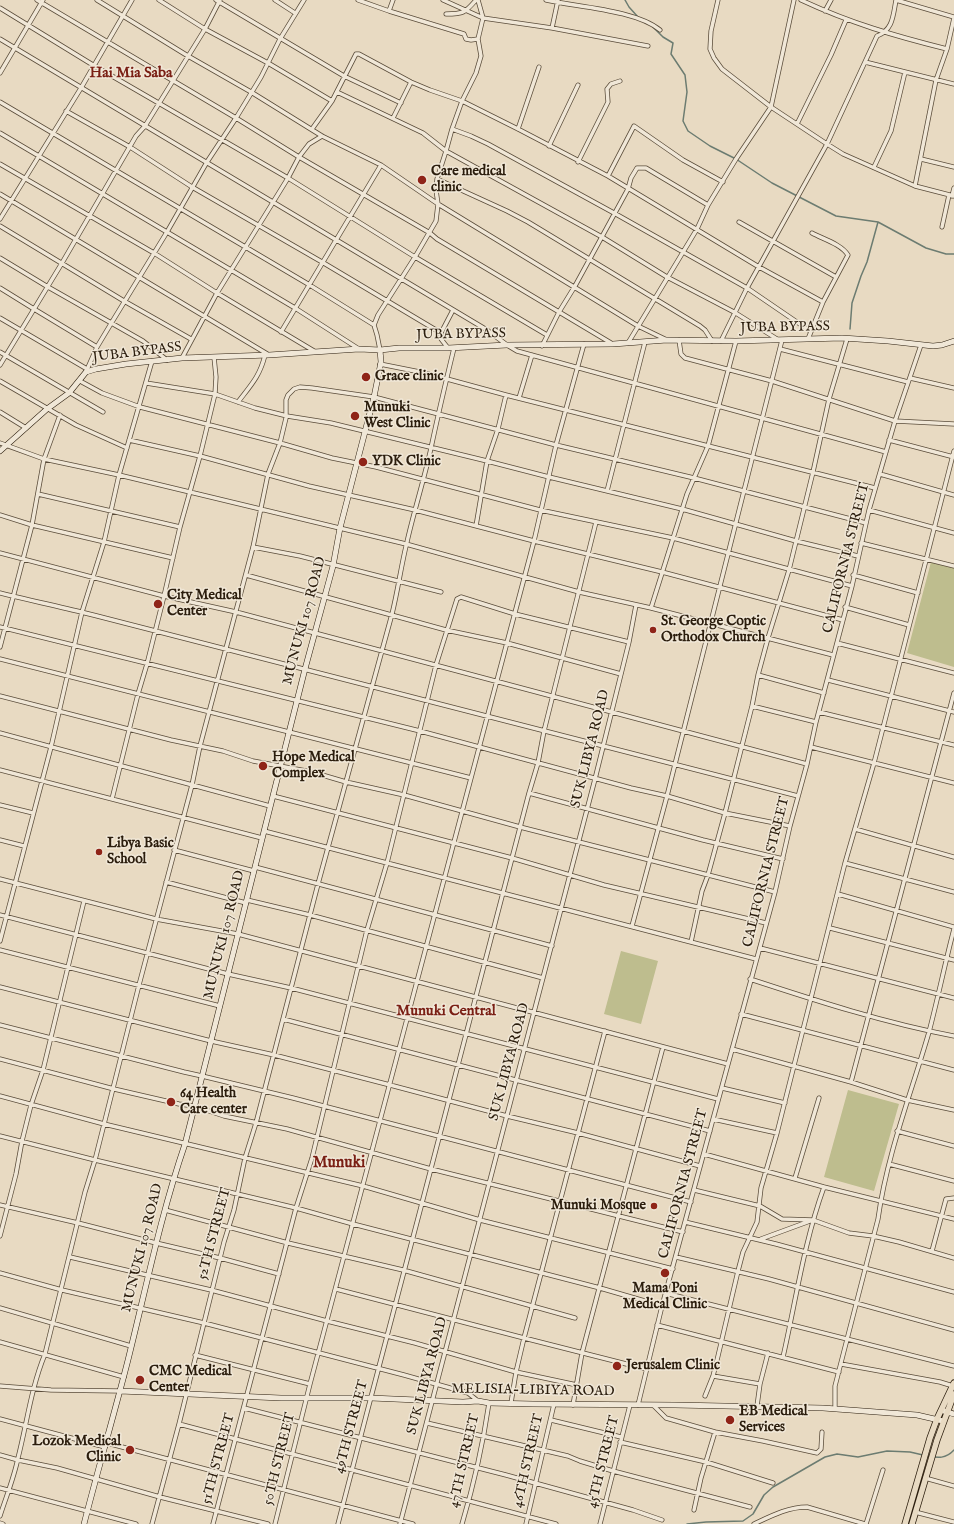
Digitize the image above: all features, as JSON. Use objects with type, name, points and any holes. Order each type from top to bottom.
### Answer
[{"type":"main road","name":"JUBA BYPASS","points":[[0,451],[47,409],[69,393],[80,381],[86,371],[152,361],[182,358],[267,355],[359,349],[380,350],[400,348],[487,347],[508,345],[542,346],[613,344],[667,340],[736,341],[847,339],[888,341],[921,345],[942,345],[954,341]]},
{"type":"main road","name":"MUNUKI 107 ROAD","points":[[84,1524],[124,1378],[147,1276],[173,1178],[185,1144],[323,597],[333,566],[340,528],[374,397],[380,364],[380,350]]},
{"type":"main road","points":[[912,1524],[953,1384]]},
{"type":"main road","name":"MELISIA-LIBIYA ROAD","points":[[120,1391],[306,1398],[478,1401],[489,1403],[835,1408],[917,1415],[943,1421]]},
{"type":"main road","points":[[905,1524],[937,1419],[944,1411],[954,1394]]},
{"type":"main road","points":[[944,1411],[954,1414]]},
{"type":"street","points":[[37,0],[430,233],[437,239],[613,344]]},
{"type":"street","points":[[97,0],[188,56],[252,92],[322,136],[381,165],[438,204],[575,286],[638,326],[667,340]]},
{"type":"street","points":[[0,219],[132,0]]},
{"type":"street","points":[[159,0],[204,29],[268,63],[332,101]]},
{"type":"street","points":[[275,0],[295,13]]},
{"type":"street","points":[[0,318],[86,371],[97,347],[124,301],[167,232],[207,162],[252,92],[280,39],[304,0]]},
{"type":"street","points":[[358,0],[389,11],[457,31],[464,34],[466,39],[478,39]]},
{"type":"street","points":[[389,11],[394,0]]},
{"type":"street","points":[[443,0],[483,18],[552,28],[648,46]]},
{"type":"street","points":[[374,325],[436,221],[438,204],[436,190],[437,179],[462,101],[476,73],[481,56],[478,39],[483,18],[477,0],[467,11],[462,14],[446,14]]},
{"type":"street","points":[[546,0],[558,1],[630,16],[651,24],[660,30]]},
{"type":"street","points":[[718,0],[711,32],[710,49],[714,58],[722,68],[771,106],[843,154],[915,186],[952,196]]},
{"type":"street","points":[[628,343],[696,229],[708,205],[771,106],[794,0]]},
{"type":"street","points":[[801,0],[846,20],[883,33],[947,49]]},
{"type":"street","points":[[825,11],[831,0]]},
{"type":"street","points":[[721,341],[734,312],[827,144],[883,33],[891,25],[896,0],[954,17],[947,49],[936,80],[915,186]]},
{"type":"street","points":[[0,365],[62,264],[130,147],[145,126],[188,56],[218,1],[344,76],[401,103]]},
{"type":"street","points":[[552,28],[558,1]]},
{"type":"street","points":[[0,72],[42,2]]},
{"type":"street","points":[[0,8],[288,178],[415,257],[546,335]]},
{"type":"street","points":[[797,124],[831,55],[846,20]]},
{"type":"street","points":[[827,144],[877,36],[883,33]]},
{"type":"street","points":[[0,39],[487,330],[516,350],[532,356],[886,452]]},
{"type":"street","points":[[312,130],[332,101],[357,53],[411,82],[462,101],[518,128],[578,162],[608,176],[759,267],[823,302]]},
{"type":"street","points":[[865,62],[954,84]]},
{"type":"street","points":[[518,128],[539,67]]},
{"type":"street","points":[[874,167],[891,131],[905,72]]},
{"type":"street","points":[[578,162],[608,102],[607,89],[611,84],[620,81]]},
{"type":"street","points":[[393,118],[411,82]]},
{"type":"street","points":[[549,146],[578,86]]},
{"type":"street","points":[[337,92],[423,133],[446,151],[602,237],[667,277],[734,312],[780,340],[780,349],[763,418],[667,796],[632,926]]},
{"type":"street","points":[[0,102],[180,210],[308,284],[374,325],[380,350]]},
{"type":"street","points":[[66,111],[130,147],[192,187],[441,333]]},
{"type":"street","points":[[608,176],[634,126],[683,160],[723,182]]},
{"type":"street","points":[[452,130],[472,136],[488,144],[682,251],[747,288],[810,331]]},
{"type":"street","points":[[0,133],[295,308],[359,349]]},
{"type":"street","points":[[182,358],[217,293],[288,178],[299,156],[309,144],[322,136]]},
{"type":"street","points":[[921,159],[954,167]]},
{"type":"street","points":[[0,164],[154,253],[217,293],[314,351]]},
{"type":"street","points":[[281,332],[308,284],[381,165]]},
{"type":"street","points":[[542,346],[546,335],[575,286],[628,189],[631,178],[637,168],[646,168],[708,205]]},
{"type":"street","points":[[437,179],[507,211],[700,326],[705,330],[712,341]]},
{"type":"street","points":[[942,226],[954,188]]},
{"type":"street","points":[[0,194],[267,355],[256,380],[238,402]]},
{"type":"street","points":[[739,222],[773,243],[836,277]]},
{"type":"street","points":[[0,226],[62,264],[95,282],[124,301],[191,339]]},
{"type":"street","points":[[808,339],[823,302],[848,255],[846,251],[812,233]]},
{"type":"street","points":[[0,258],[112,322],[143,341],[167,360]]},
{"type":"street","points":[[0,288],[97,347]]},
{"type":"street","points":[[451,348],[441,339],[441,333],[453,310]]},
{"type":"street","points":[[691,942],[698,908],[725,813],[732,779],[752,706],[758,675],[789,570],[829,399],[847,339]]},
{"type":"street","points":[[679,340],[681,354],[685,358],[772,381],[895,421],[954,424]]},
{"type":"street","points":[[651,608],[682,509],[708,446],[736,341]]},
{"type":"street","points":[[607,490],[645,342]]},
{"type":"street","name":"50TH STREET","points":[[275,1524],[306,1398],[534,542],[556,444],[584,344]]},
{"type":"street","name":"CALIFORNIA STREET","points":[[638,1405],[665,1293],[686,1222],[750,979],[775,892],[816,722],[828,680],[845,607],[852,586],[853,576],[869,510],[889,440],[921,345]]},
{"type":"street","name":"52TH STREET","points":[[152,1524],[179,1424],[245,1158],[256,1123],[318,884],[392,614],[400,581],[406,544],[431,448],[451,348]]},
{"type":"street","points":[[780,349],[908,382]]},
{"type":"street","points":[[0,352],[103,412]]},
{"type":"street","points":[[519,398],[532,356]]},
{"type":"street","points":[[112,799],[138,694],[156,631],[180,527],[200,456],[215,394],[216,377],[214,357]]},
{"type":"street","points":[[0,941],[51,747],[82,612],[104,542],[119,475],[140,407],[152,361]]},
{"type":"street","points":[[380,364],[425,373],[506,395],[875,488]]},
{"type":"street","points":[[910,378],[954,388]]},
{"type":"street","points":[[0,381],[76,425],[127,448]]},
{"type":"street","points":[[80,381],[102,393],[140,407],[332,458],[358,463],[540,510],[673,538],[852,586]]},
{"type":"street","points":[[146,383],[215,394],[287,416],[331,423],[487,461],[549,478],[607,490],[796,541],[858,556]]},
{"type":"street","points":[[0,1516],[18,1460],[33,1389],[45,1354],[85,1192],[114,1089],[139,985],[192,785],[200,746],[246,575],[268,474],[280,443],[287,416],[286,400],[288,395],[296,388],[312,388],[351,395],[358,394],[374,397],[866,523]]},
{"type":"street","points":[[476,526],[487,461],[498,429],[506,395]]},
{"type":"street","points":[[0,412],[26,428]]},
{"type":"street","points":[[0,648],[32,525],[44,459],[60,415]]},
{"type":"street","points":[[129,440],[200,456],[309,486],[415,510],[534,542],[662,572],[842,620]]},
{"type":"street","points":[[889,440],[953,457]]},
{"type":"street","points":[[0,443],[44,459],[119,475],[406,544],[524,578],[578,592],[651,608],[833,655]]},
{"type":"street","points":[[705,1396],[713,1376],[743,1252],[751,1238],[757,1222],[761,1188],[767,1171],[802,1031],[830,928],[845,863],[874,763],[954,451]]},
{"type":"street","points":[[880,474],[954,495]]},
{"type":"street","points":[[38,494],[180,527]]},
{"type":"street","points":[[869,510],[954,533]]},
{"type":"street","points":[[0,515],[32,525],[173,558]]},
{"type":"street","name":"49TH STREET","points":[[338,1524],[388,1336],[403,1270],[422,1204],[538,763],[544,731],[571,628],[578,592],[596,522]]},
{"type":"street","points":[[861,542],[954,566]]},
{"type":"street","points":[[253,547],[300,556],[333,566],[441,592]]},
{"type":"street","points":[[0,553],[93,576],[164,596],[236,612],[497,680],[807,764]]},
{"type":"street","points":[[246,575],[446,630],[563,658],[621,674]]},
{"type":"street","points":[[853,576],[918,593]]},
{"type":"street","points":[[0,593],[82,612],[372,687],[488,715],[544,731],[798,796]]},
{"type":"street","name":"51TH STREET","points":[[214,1524],[216,1510],[244,1408],[261,1338],[288,1243],[296,1208],[312,1158],[359,965],[366,930],[387,863],[446,630],[458,597],[515,614]]},
{"type":"street","name":"SUK LIBYA ROAD","points":[[401,1522],[595,779],[629,642],[636,605]]},
{"type":"street","points":[[845,607],[909,625]]},
{"type":"street","points":[[515,614],[629,642]]},
{"type":"street","points":[[0,627],[420,731],[595,779],[667,796],[725,813],[790,826]]},
{"type":"street","points":[[837,643],[954,673]]},
{"type":"street","points":[[0,659],[471,778]]},
{"type":"street","points":[[758,675],[824,693]]},
{"type":"street","points":[[828,680],[954,712]]},
{"type":"street","points":[[851,1082],[954,693]]},
{"type":"street","points":[[0,696],[280,767],[312,772],[346,782],[404,795],[520,827],[775,892]]},
{"type":"street","points":[[752,706],[816,722]]},
{"type":"street","points":[[819,712],[954,745]]},
{"type":"street","points":[[0,733],[270,806]]},
{"type":"street","points":[[811,747],[954,783]]},
{"type":"street","points":[[0,770],[183,819],[262,838]]},
{"type":"street","points":[[529,793],[658,828],[783,859]]},
{"type":"street","points":[[273,796],[454,842],[570,875],[698,908],[766,923]]},
{"type":"street","points":[[0,805],[33,813]]},
{"type":"street","points":[[855,829],[954,857]]},
{"type":"street","points":[[264,831],[756,959]]},
{"type":"street","points":[[0,840],[24,846]]},
{"type":"street","points":[[174,850],[318,884],[552,946]]},
{"type":"street","points":[[845,863],[954,892]]},
{"type":"street","points":[[0,879],[156,919],[238,934],[728,1064]]},
{"type":"street","points":[[166,882],[310,915],[543,978]]},
{"type":"street","points":[[835,1408],[836,1386],[839,1372],[873,1236],[897,1131],[929,1032],[954,928],[838,894]]},
{"type":"street","points":[[0,1236],[16,1174],[31,1105],[43,1070],[84,901]]},
{"type":"street","points":[[0,915],[228,974],[350,1003],[718,1099]]},
{"type":"street","points":[[830,928],[954,960]]},
{"type":"street","points":[[760,948],[954,998]]},
{"type":"street","points":[[0,950],[68,966],[220,1006]]},
{"type":"street","points":[[750,979],[811,999],[929,1032],[954,1036]]},
{"type":"street","points":[[0,987],[211,1042],[274,1056],[637,1148],[700,1166]]},
{"type":"street","points":[[741,1014],[954,1070]]},
{"type":"street","points":[[283,1019],[710,1131]]},
{"type":"street","points":[[0,1025],[324,1106],[380,1122],[691,1202]]},
{"type":"street","points":[[511,1403],[516,1372],[532,1306],[605,1031]]},
{"type":"street","points":[[573,1404],[582,1353],[664,1047]]},
{"type":"street","points":[[732,1049],[794,1065],[907,1100],[954,1110]]},
{"type":"street","points":[[0,1059],[114,1089],[178,1104],[194,1106],[224,1116],[287,1129],[371,1154],[683,1232]]},
{"type":"street","points":[[722,1088],[785,1102]]},
{"type":"street","points":[[0,1096],[104,1124],[363,1186],[480,1220],[673,1269]]},
{"type":"street","points":[[795,1178],[819,1098]]},
{"type":"street","points":[[713,1119],[777,1133]]},
{"type":"street","points":[[897,1131],[954,1146]]},
{"type":"street","points":[[0,1136],[296,1208],[600,1288],[662,1306]]},
{"type":"street","points":[[704,1154],[824,1187],[954,1219]]},
{"type":"street","points":[[889,1164],[954,1181]]},
{"type":"street","points":[[782,1356],[790,1325],[804,1252],[809,1239],[812,1220],[824,1187]]},
{"type":"street","points":[[694,1190],[760,1206],[782,1219],[812,1220],[849,1233],[873,1236],[954,1258]]},
{"type":"street","points":[[932,1251],[946,1199],[954,1198]]},
{"type":"street","points":[[0,1205],[78,1223],[156,1244],[220,1258],[279,1274]]},
{"type":"street","points":[[165,1210],[288,1243],[403,1270],[575,1318]]},
{"type":"street","points":[[759,1240],[773,1236],[812,1220]]},
{"type":"street","points":[[686,1222],[954,1292]]},
{"type":"street","points":[[70,1257],[212,1290],[446,1351],[516,1372],[577,1385]]},
{"type":"street","points":[[676,1257],[738,1271],[954,1330]]},
{"type":"street","points":[[0,1273],[62,1290],[204,1323],[437,1384],[471,1394],[478,1401]]},
{"type":"street","points":[[336,1289],[646,1369]]},
{"type":"street","points":[[665,1293],[954,1366]]},
{"type":"street","points":[[0,1308],[131,1346]]},
{"type":"street","points":[[657,1325],[782,1356],[839,1372]]},
{"type":"street","points":[[0,1342],[124,1378]]},
{"type":"street","points":[[757,1406],[760,1384],[768,1353]]},
{"type":"street","points":[[195,1355],[310,1384]]},
{"type":"street","points":[[841,1364],[953,1384]]},
{"type":"street","points":[[713,1376],[760,1384]]},
{"type":"street","points":[[0,1386],[33,1389],[120,1391]]},
{"type":"street","name":"47TH STREET","points":[[462,1524],[477,1468],[489,1403]]},
{"type":"street","name":"46TH STREET","points":[[526,1524],[554,1404]]},
{"type":"street","name":"45TH STREET","points":[[600,1524],[630,1405]]},
{"type":"street","points":[[653,1405],[666,1418],[689,1423],[715,1432],[817,1453],[821,1449],[822,1432]]},
{"type":"street","points":[[244,1408],[361,1437],[569,1492],[606,1504],[633,1510],[662,1520]]},
{"type":"street","points":[[0,1419],[169,1460],[413,1524]]},
{"type":"street","points":[[550,1420],[622,1437]]},
{"type":"street","points":[[427,1423],[568,1456],[580,1461],[697,1494],[750,1507]]},
{"type":"street","points":[[179,1424],[556,1524]]},
{"type":"street","points":[[694,1510],[697,1494],[715,1432]]},
{"type":"street","points":[[620,1442],[706,1462],[773,1483]]},
{"type":"street","points":[[0,1455],[96,1478],[268,1524]]},
{"type":"street","points":[[754,1524],[788,1509],[807,1507],[865,1524],[883,1470]]},
{"type":"street","points":[[925,1477],[954,1486]]},
{"type":"street","points":[[0,1488],[136,1524]]},
{"type":"street","points":[[915,1512],[954,1522]]},
{"type":"street","points":[[0,1523],[4,1524]]},
{"type":"shaded area","points":[[931,562],[954,568],[954,667],[907,653]]},
{"type":"shaded area","points":[[621,951],[658,961],[641,1024],[604,1014]]},
{"type":"shaded area","points":[[848,1090],[899,1104],[874,1191],[824,1177]]},
{"type":"waterway","points":[[625,0],[638,17]]},
{"type":"waterway","points":[[654,28],[663,37],[673,43],[671,54],[685,75],[687,92],[683,121],[688,131],[710,146],[736,159],[772,183],[836,216],[878,222],[926,248],[946,254],[954,254]]},
{"type":"waterway","points":[[850,329],[852,303],[867,262],[878,222]]},
{"type":"waterway","points":[[927,1456],[942,1457],[948,1455],[954,1450]]},
{"type":"waterway","points":[[687,1524],[743,1521],[753,1514],[764,1495],[773,1487],[825,1457],[837,1454],[858,1457],[887,1451],[910,1452],[923,1455]]},
{"type":"place","name":"Care medical clinic","points":[[422,180]]},
{"type":"place","name":"Grace clinic","points":[[366,377]]},
{"type":"place","name":"Munuki West Clinic","points":[[355,416]]},
{"type":"place","name":"YDK Clinic","points":[[363,462]]},
{"type":"place","name":"City Medical Center","points":[[158,604]]},
{"type":"place","name":"St. George Coptic Orthodox Church","points":[[653,630]]},
{"type":"place","name":"Hope Medical Complex","points":[[263,766]]},
{"type":"place","name":"Libya Basic School","points":[[99,852]]},
{"type":"place","name":"64 Health Care center","points":[[171,1102]]},
{"type":"place","name":"Munuki Mosque","points":[[654,1206]]},
{"type":"place","name":"Mama Poni Medical Clinic","points":[[665,1273]]},
{"type":"place","name":"Jerusalem Clinic","points":[[617,1366]]},
{"type":"place","name":"CMC Medical Center","points":[[140,1380]]},
{"type":"place","name":"EB Medical Services","points":[[730,1420]]},
{"type":"place","name":"Lozok Medical Clinic","points":[[130,1450]]},
{"type":"district","name":"Hai Mia Saba","points":[[131,74]]},
{"type":"district","name":"Munuki Central","points":[[446,1012]]},
{"type":"district","name":"Munuki","points":[[339,1164]]}]
